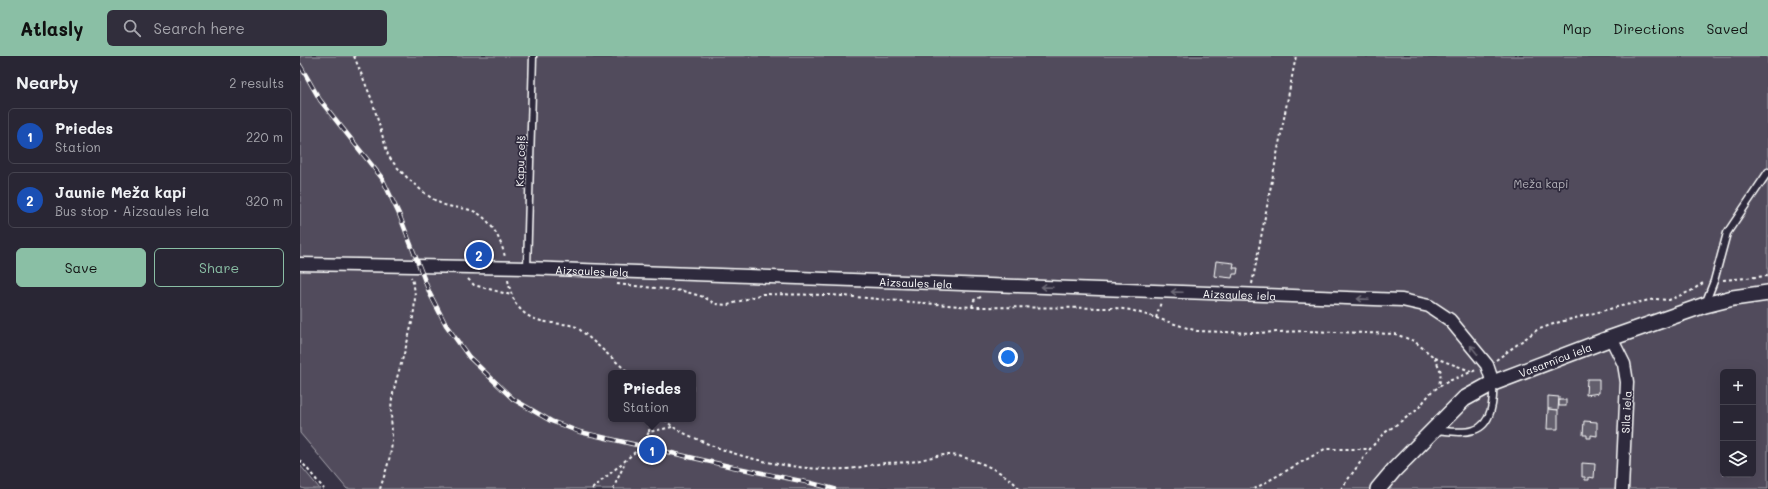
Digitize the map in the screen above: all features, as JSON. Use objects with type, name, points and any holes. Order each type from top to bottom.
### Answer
[{"type":"street","name":"Aizsaules iela","points":[[300,264],[510,272],[527,268],[1402,300],[1429,306],[1450,320],[1487,365],[1493,383]]},
{"type":"street","name":"Vasarnīcu iela","points":[[1378,489],[1464,399],[1493,383],[1611,338],[1704,305],[1733,298],[1768,293]]},
{"type":"street","name":"Sila iela","points":[[1611,338],[1624,364],[1627,382],[1622,489]]},
{"type":"lane","name":"Kapu ceļš","points":[[527,268],[533,56]]},
{"type":"lane","points":[[1704,305],[1714,281],[1727,233],[1768,172]]},
{"type":"lane","points":[[1434,429],[1464,431],[1475,430],[1483,424],[1488,417],[1491,408],[1493,383]]},
{"type":"path","points":[[354,56],[372,100],[388,155],[392,162],[416,185],[440,203],[480,214],[492,227],[504,252],[510,272],[508,278],[511,295],[517,306],[526,315],[536,320],[553,324],[568,323],[577,327],[626,370]]},
{"type":"path","points":[[1250,295],[1296,56]]},
{"type":"path","points":[[380,489],[392,440],[392,399],[408,340],[415,299],[415,286],[409,274]]},
{"type":"path","points":[[1340,489],[1370,448],[1383,434],[1417,410],[1432,391],[1501,357],[1537,330],[1577,317],[1621,306],[1655,299],[1669,300],[1692,290],[1704,282],[1768,276]]},
{"type":"path","points":[[615,284],[683,291],[704,297],[715,304],[728,305],[762,294],[830,295],[972,307],[1115,308],[1131,310],[1197,331],[1253,333],[1305,331],[1395,334],[1414,341],[1435,358],[1471,371]]},
{"type":"path","points":[[1156,318],[1163,292]]},
{"type":"path","points":[[1435,358],[1440,372],[1439,387]]},
{"type":"path","points":[[592,489],[625,462],[640,447],[649,432],[650,422]]},
{"type":"path","points":[[668,422],[672,427],[717,448],[746,458],[815,468],[847,469],[879,464],[910,462],[948,455],[964,458],[1004,475],[1016,483],[1019,489]]},
{"type":"path","points":[[649,432],[672,427]]},
{"type":"path","points":[[1254,489],[1325,449],[1370,448]]},
{"type":"path","points":[[300,460],[324,489]]},
{"type":"path","points":[[613,489],[625,462]]},
{"type":"green space","name":"Meža kapi","points":[[300,56],[1768,56],[1768,489],[347,489],[300,433]]},
{"type":"green space","points":[[300,465],[320,489],[304,489],[300,487]]},
{"type":"building","points":[[1216,261],[1234,263],[1233,268],[1238,268],[1237,274],[1233,274],[1232,278],[1214,276]]},
{"type":"building","points":[[1587,379],[1599,379],[1599,393],[1586,395]]},
{"type":"building","points":[[1548,396],[1559,397],[1558,410],[1548,409]]},
{"type":"building","points":[[1559,400],[1566,400],[1566,406],[1559,406]]},
{"type":"building","points":[[1548,409],[1558,410],[1558,429],[1547,429]]},
{"type":"building","points":[[1584,421],[1597,422],[1597,436],[1591,435],[1591,438],[1587,438],[1587,435],[1583,435]]},
{"type":"building","points":[[1582,463],[1595,464],[1594,478],[1589,477],[1589,480],[1585,480],[1585,477],[1582,477]]},
{"type":"railway","points":[[300,65],[320,100],[382,178],[399,214],[430,294],[446,325],[469,357],[513,399],[551,421],[580,432],[834,489]]},
{"type":"place","name":"Jaunie Meža kapi","points":[[479,255]]},
{"type":"place","name":"Priedes","points":[[652,450]]}]
